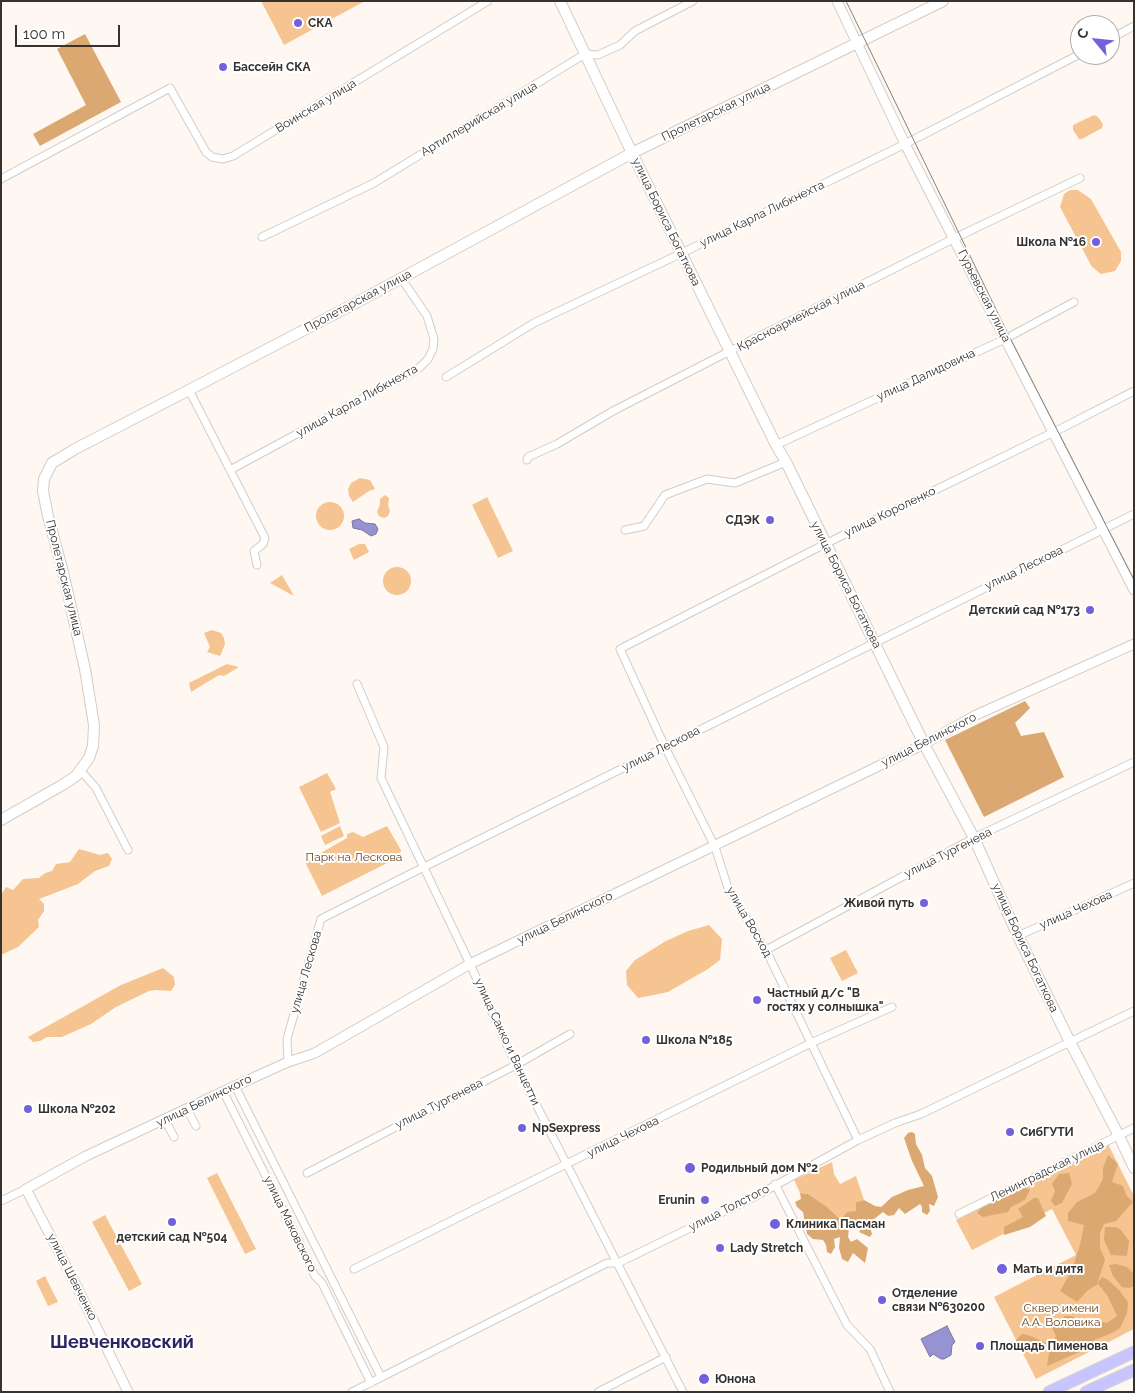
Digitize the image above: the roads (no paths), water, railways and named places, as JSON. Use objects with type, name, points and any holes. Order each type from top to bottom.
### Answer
[{"type":"main road","name":"улица Бориса Богаткова","points":[[560,1],[632,153],[924,744],[974,838],[1018,936],[1134,1168]]},
{"type":"main road","name":"Пролетарская улица","points":[[82,768],[89,758],[93,746],[94,725],[86,670],[77,628],[48,516],[44,480],[52,463],[75,449],[401,278],[632,153],[943,1]]},
{"type":"main road","points":[[1,820],[64,784],[82,768]]},
{"type":"main road","points":[[1049,1392],[1134,1352]]},
{"type":"main road","points":[[1086,1392],[1134,1370]]},
{"type":"street","name":"Воинская улица","points":[[1,179],[170,88],[206,152],[212,157],[223,159],[233,156],[488,1]]},
{"type":"street","name":"Артиллерийская улица","points":[[262,237],[374,183],[585,54],[598,56],[620,45],[635,30],[693,1]]},
{"type":"street","name":"Гурьевская улица","points":[[837,1],[905,144],[955,238],[1134,590]]},
{"type":"street","points":[[1120,34],[1134,26]]},
{"type":"street","name":"улица Карла Либкнехта","points":[[446,377],[534,323],[905,144],[1070,59]]},
{"type":"street","name":"Красноармейская улица","points":[[527,460],[528,457],[557,444],[601,418],[730,352],[955,238],[1080,178]]},
{"type":"street","name":"улица Карла Либкнехта","points":[[230,470],[419,368],[428,359],[433,349],[434,338],[427,316],[401,278]]},
{"type":"street","name":"улица Далидовича","points":[[776,445],[1005,339],[1074,302]]},
{"type":"street","points":[[189,390],[265,538],[263,544],[254,551],[257,566]]},
{"type":"street","name":"улица Короленко","points":[[620,648],[1134,391]]},
{"type":"street","points":[[625,530],[644,526],[665,495],[707,479],[735,483],[786,462]]},
{"type":"street","name":"улица Лескова","points":[[288,1062],[287,1039],[322,920],[423,867],[1134,514]]},
{"type":"street","name":"улица Белинского","points":[[1,1201],[86,1156],[223,1091],[288,1062],[316,1053],[470,964],[924,744],[976,715],[1134,644]]},
{"type":"street","name":"улица Восход","points":[[620,648],[665,747],[715,846],[728,888],[766,950],[858,1140]]},
{"type":"street","name":"улица Сакко и Ванцетти","points":[[357,684],[384,746],[381,778],[516,1065],[683,1392]]},
{"type":"street","name":"улица Тургенева","points":[[766,950],[974,838],[1134,762]]},
{"type":"street","points":[[82,768],[96,788],[128,850]]},
{"type":"street","name":"улица Чехова","points":[[1018,936],[1134,883]]},
{"type":"street","name":"улица Чехова","points":[[354,1268],[811,1044],[892,1007]]},
{"type":"street","name":"улица Толстого","points":[[352,1392],[608,1263],[618,1263],[756,1196],[858,1140],[895,1123],[921,1114],[1134,1011]]},
{"type":"street","name":"улица Тургенева","points":[[307,1172],[516,1065],[570,1034]]},
{"type":"street","points":[[235,1086],[381,1377]]},
{"type":"street","name":"улица Маковского","points":[[223,1091],[315,1276],[322,1283],[371,1383]]},
{"type":"street","points":[[187,1109],[196,1126]]},
{"type":"street","points":[[165,1120],[174,1137]]},
{"type":"street","name":"Ленинградская улица","points":[[959,1214],[1134,1128]]},
{"type":"street","points":[[775,1184],[847,1325],[870,1349],[890,1392]]},
{"type":"street","name":"улица Шевченко","points":[[26,1189],[77,1287],[128,1392]]},
{"type":"street","points":[[598,1392],[666,1357]]},
{"type":"tram line","points":[[846,1],[1009,336],[1134,580]]},
{"type":"place","name":"СКА","points":[[298,23]]},
{"type":"place","name":"Бассейн СКА","points":[[223,67]]},
{"type":"place","name":"Школа №16","points":[[1096,242]]},
{"type":"place","name":"СДЭК","points":[[770,520]]},
{"type":"place","name":"Детский сад №173","points":[[1090,610]]},
{"type":"place","name":"Живой путь","points":[[924,903]]},
{"type":"place","name":"Частный д/c \"В гостях у солнышка\"","points":[[757,1000]]},
{"type":"place","name":"Школа №185","points":[[646,1040]]},
{"type":"place","name":"Школа №202","points":[[28,1109]]},
{"type":"place","name":"NpSexpress","points":[[522,1128]]},
{"type":"place","name":"СибГУТИ","points":[[1010,1132]]},
{"type":"place","name":"Родильный дом №2","points":[[690,1168]]},
{"type":"place","name":"Erunin","points":[[705,1200]]},
{"type":"place","name":"детский сад №504","points":[[172,1222]]},
{"type":"place","name":"Клиника Пасман","points":[[775,1224]]},
{"type":"place","name":"Lady Stretch","points":[[720,1248]]},
{"type":"place","name":"Мать и дитя","points":[[1002,1269]]},
{"type":"place","name":"Отделение связи №630200","points":[[882,1300]]},
{"type":"place","name":"Площадь Пименова","points":[[980,1346]]},
{"type":"place","name":"Юнона","points":[[704,1379]]},
{"type":"district","name":"Шевченковский","points":[[122,1343]]},
{"type":"park label","name":"Парк на Лескова","points":[[354,857]]},
{"type":"park label","name":"Cквер имени А.А. Воловика","points":[[1061,1315]]}]
